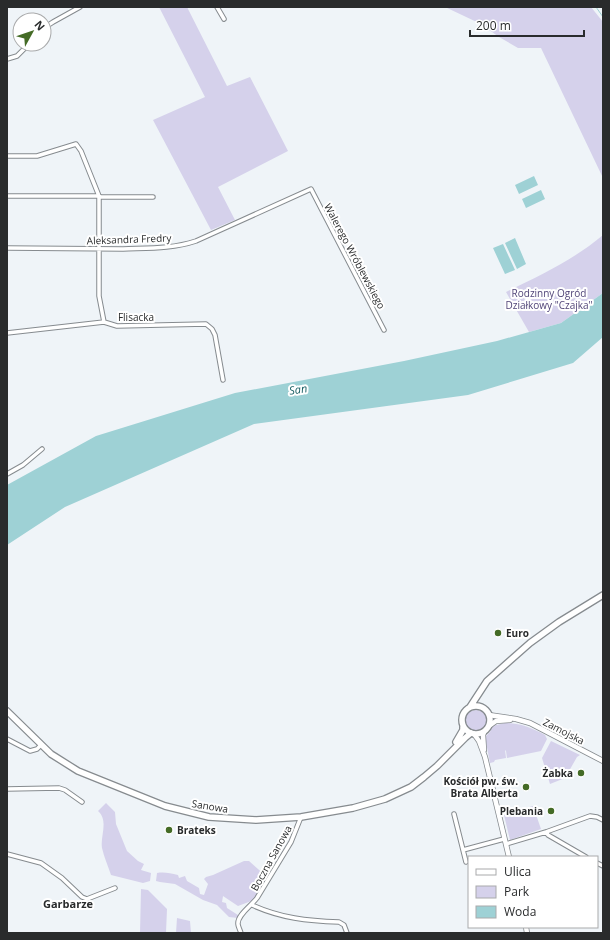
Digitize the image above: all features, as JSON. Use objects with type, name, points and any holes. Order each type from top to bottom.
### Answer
[{"type":"main road","points":[[470,708],[485,683],[493,675],[544,632],[603,595]]},
{"type":"main road","points":[[450,751],[472,734],[484,732],[489,726],[489,715],[482,708],[479,701],[480,692]]},
{"type":"main road","points":[[450,751],[463,730],[462,717],[466,710],[476,706],[482,708]]},
{"type":"main road","name":"Sanowa","points":[[7,710],[41,745],[61,761],[78,771],[165,806],[209,817],[256,820],[301,817],[353,808],[385,799],[411,786],[430,772],[450,751]]},
{"type":"main road","points":[[463,727],[472,734]]},
{"type":"street","points":[[52,23],[80,7]]},
{"type":"street","points":[[217,7],[224,19]]},
{"type":"street","points":[[7,59],[17,56],[21,52]]},
{"type":"street","points":[[7,156],[37,156],[76,144],[99,196],[99,296],[104,322]]},
{"type":"street","name":"Aleksandra Fredry","points":[[7,248],[99,249],[167,247],[189,244],[311,189]]},
{"type":"street","name":"Walerego Wróblewskiego","points":[[311,189],[384,330]]},
{"type":"street","points":[[7,196],[153,197]]},
{"type":"street","name":"Flisacka","points":[[7,333],[104,322],[117,326],[206,324],[212,329],[215,335],[223,380]]},
{"type":"street","points":[[7,474],[23,465],[42,449]]},
{"type":"street","name":"Zamojska","points":[[489,715],[516,719],[534,725],[603,761]]},
{"type":"street","name":"Zamojska","points":[[489,726],[496,721],[516,719]]},
{"type":"street","points":[[484,732],[485,757]]},
{"type":"street","points":[[472,734],[479,741],[485,757],[509,856]]},
{"type":"street","points":[[7,739],[30,751],[37,749],[41,745]]},
{"type":"street","points":[[7,789],[59,788],[66,790],[82,802]]},
{"type":"street","points":[[454,814],[466,862]]},
{"type":"street","points":[[463,850],[546,832],[590,816],[603,820]]},
{"type":"street","name":"Boczna Sanowa","points":[[240,933],[238,924],[239,919],[243,912],[258,898],[291,842],[301,817]]},
{"type":"street","points":[[546,832],[548,835],[584,856]]},
{"type":"street","points":[[7,854],[41,863],[62,878],[82,897],[87,899],[115,888]]},
{"type":"street","name":"Boczna Sanowa","points":[[252,905],[269,913],[293,919],[344,924],[347,933]]},
{"type":"green space","points":[[159,7],[187,7],[227,86],[250,77],[288,151],[218,187],[235,220],[211,230],[153,120],[205,97]]},
{"type":"green space","points":[[445,7],[591,7],[603,22],[603,178],[541,48],[518,48],[481,24]]},
{"type":"green space","name":"Rodzinny Ogród Działkowy \"Czajka\"","points":[[603,235],[603,293],[561,323],[529,332],[506,292],[581,252]]},
{"type":"green space","points":[[476,710],[484,713],[487,721],[484,729],[476,732],[468,729],[465,721],[468,713]]},
{"type":"green space","points":[[505,723],[526,726],[545,735],[547,739],[541,751],[507,758],[505,750],[506,758],[495,760],[494,762],[490,763],[485,737],[490,732],[492,726]]},
{"type":"green space","points":[[551,741],[580,755],[577,757],[565,778],[550,784],[542,758]]},
{"type":"green space","points":[[106,803],[115,812],[116,824],[127,851],[138,861],[144,864],[141,870],[151,873],[150,881],[143,883],[111,875],[102,848],[104,824],[98,811]]},
{"type":"green space","points":[[533,806],[541,829],[510,840],[504,815]]},
{"type":"green space","points":[[244,861],[249,861],[267,877],[254,900],[238,906],[223,896],[222,902],[226,903],[227,908],[238,915],[238,918],[229,917],[217,905],[203,900],[175,884],[156,881],[157,873],[175,874],[178,875],[179,878],[185,876],[187,881],[199,888],[200,894],[204,895],[208,884],[204,879],[206,877]]},
{"type":"green space","points":[[141,889],[148,890],[167,909],[166,933],[140,933]]},
{"type":"green space","points":[[177,918],[190,921],[191,933],[176,933]]},
{"type":"water","points":[[534,176],[538,185],[519,194],[515,185]]},
{"type":"water","points":[[541,190],[545,199],[526,208],[522,199]]},
{"type":"water","points":[[515,238],[526,264],[517,269],[505,243]]},
{"type":"water","points":[[503,244],[515,270],[505,274],[493,248]]},
{"type":"water","name":"San","points":[[603,293],[603,337],[573,363],[468,395],[254,424],[65,507],[7,545],[7,485],[96,436],[235,393],[404,361],[497,341],[561,323]]},
{"type":"waterway","points":[[596,7],[603,17]]},
{"type":"place","name":"Euro","points":[[498,633]]},
{"type":"place","name":"Żabka","points":[[581,773]]},
{"type":"place","name":"Kościół pw. św. Brata Alberta","points":[[526,787]]},
{"type":"place","name":"Plebania","points":[[551,811]]},
{"type":"place","name":"Brateks","points":[[169,830]]},
{"type":"district","name":"Garbarze","points":[[68,903]]}]
